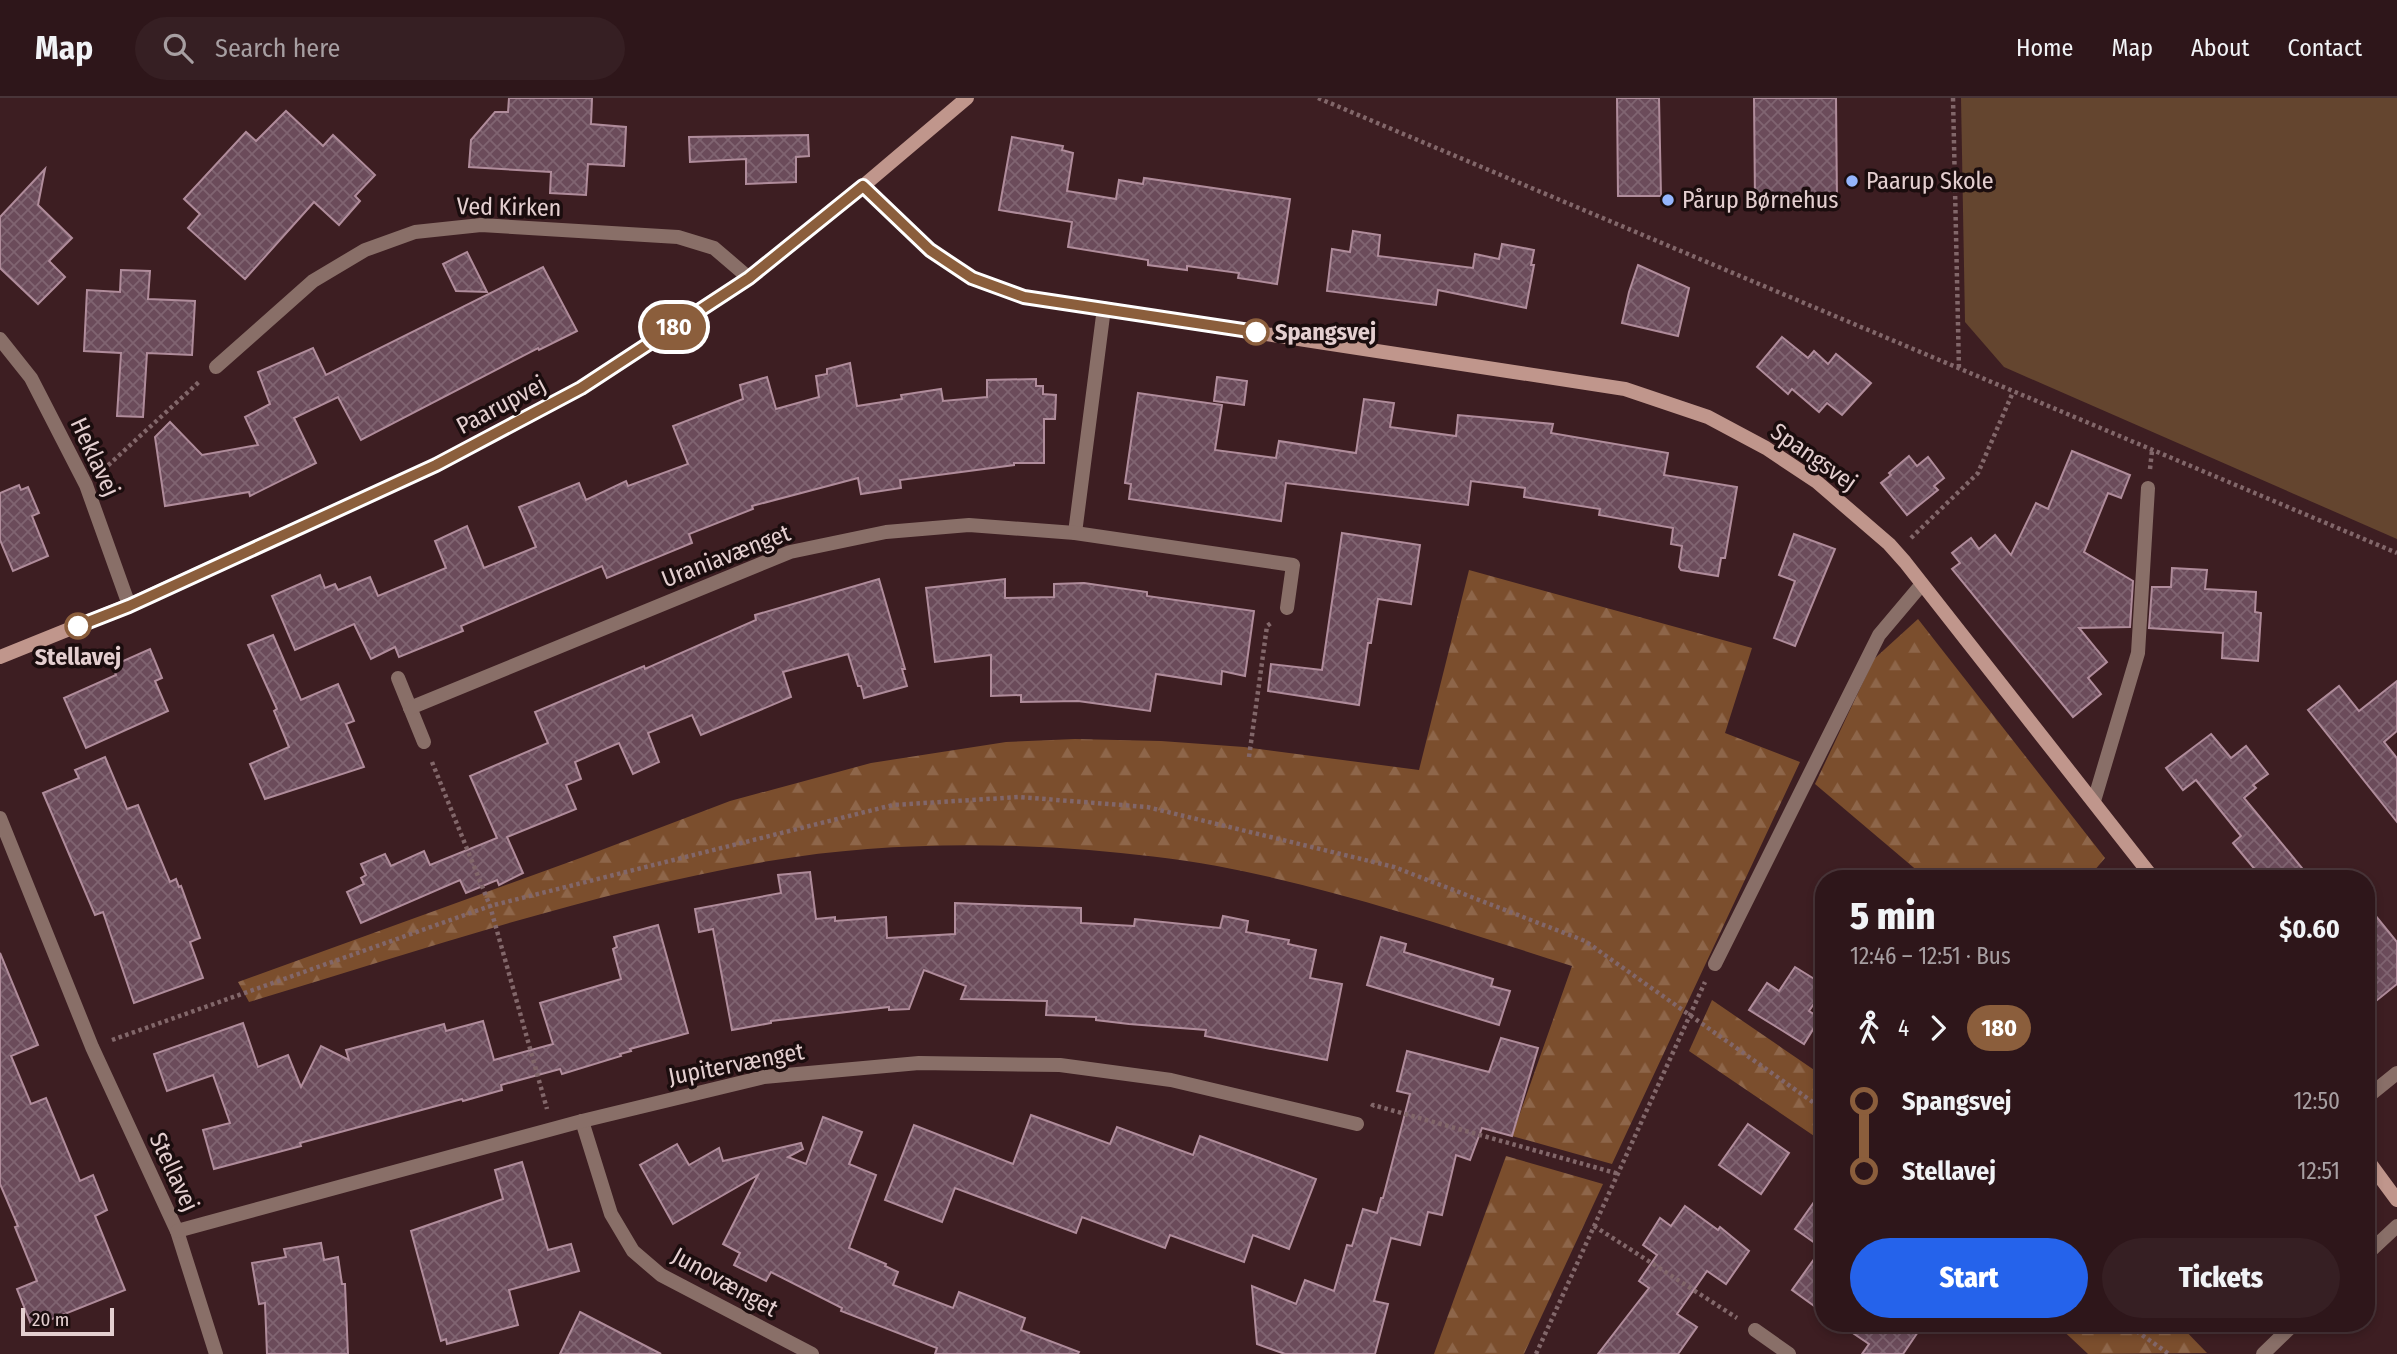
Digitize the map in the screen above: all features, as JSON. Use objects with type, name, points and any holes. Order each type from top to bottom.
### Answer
[{"type":"street","name":"Paarupvej","points":[[0,657],[129,606],[436,465],[581,388],[749,278],[967,98]]},
{"type":"street","name":"Spangsvej","points":[[863,186],[930,250],[972,278],[1024,297],[1625,389],[1708,417],[1766,448],[1816,482],[1896,551],[2147,870]]},
{"type":"street","name":"Ved Kirken","points":[[216,367],[313,281],[365,250],[415,232],[481,225],[678,237],[715,248],[749,278]]},
{"type":"street","points":[[1075,533],[1104,308]]},
{"type":"street","name":"Heklavej","points":[[0,339],[31,377],[86,485],[129,606]]},
{"type":"street","points":[[2094,801],[2138,653],[2148,488]]},
{"type":"street","name":"Uraniavænget","points":[[410,708],[790,552],[887,532],[969,525],[1075,533],[1293,565],[1287,608]]},
{"type":"street","points":[[1715,964],[1879,635],[1922,584]]},
{"type":"street","points":[[398,678],[424,742]]},
{"type":"street","name":"Stellavej","points":[[0,818],[92,1047],[177,1231],[216,1354]]},
{"type":"street","name":"Jupitervænget","points":[[177,1231],[553,1128],[764,1077],[919,1063],[1060,1065],[1159,1079],[1357,1124]]},
{"type":"street","points":[[2375,1091],[2397,1073]]},
{"type":"street","name":"Junovænget","points":[[582,1121],[611,1214],[633,1251],[661,1275],[812,1354]]},
{"type":"street","points":[[2375,1170],[2397,1199]]},
{"type":"street","points":[[2375,1247],[2397,1226]]},
{"type":"street","points":[[1755,1330],[1789,1354]]},
{"type":"street","points":[[2263,1354],[2286,1332]]},
{"type":"path","points":[[1318,98],[2397,553]]},
{"type":"path","points":[[1953,98],[1959,369]]},
{"type":"path","points":[[86,485],[216,367]]},
{"type":"path","points":[[1896,551],[1978,473],[2013,392]]},
{"type":"path","points":[[1249,757],[1266,626],[1287,608]]},
{"type":"path","points":[[424,742],[490,906],[553,1128]]},
{"type":"path","points":[[92,1047],[490,906],[893,805],[1018,797],[1147,807],[1394,867],[1585,941],[1815,1104]]},
{"type":"path","points":[[1536,1354],[1689,1014],[1715,964]]},
{"type":"path","points":[[1357,1124],[1373,1105],[1619,1174]]},
{"type":"path","points":[[1594,1226],[1755,1330]]},
{"type":"path","points":[[2138,1332],[2169,1354]]},
{"type":"green space","points":[[1469,570],[1752,648],[1725,733],[1800,762],[1612,1164],[1512,1136],[1572,966],[1352,898],[1262,875],[1169,858],[1089,850],[969,845],[809,855],[703,874],[572,906],[249,1002],[238,982],[730,801],[871,763],[1006,742],[1075,739],[1244,747],[1419,770]]},
{"type":"green space","points":[[1918,619],[2105,858],[2095,870],[1917,870],[1815,784],[1874,659]]},
{"type":"green space","points":[[1712,1000],[1815,1071],[1815,1137],[1689,1051]]},
{"type":"green space","points":[[1506,1156],[1603,1184],[1524,1354],[1434,1354]]},
{"type":"green space","points":[[2065,1332],[2187,1332],[2207,1353],[2088,1354]]},
{"type":"shaded area","points":[[1961,98],[2397,98],[2397,539],[2004,367],[1965,322]]},
{"type":"building","points":[[509,98],[592,98],[591,124],[626,127],[624,166],[588,164],[586,195],[550,193],[551,172],[469,167],[471,140],[495,112],[508,112]]},
{"type":"building","points":[[1617,98],[1659,98],[1661,196],[1618,196]]},
{"type":"building","points":[[1754,98],[1836,98],[1837,202],[1755,202]]},
{"type":"building","points":[[286,111],[323,146],[333,135],[375,175],[355,196],[360,201],[339,225],[314,202],[245,279],[188,228],[200,214],[184,199],[246,132],[256,141]]},
{"type":"building","points":[[808,135],[809,156],[796,157],[796,182],[746,184],[746,159],[690,162],[689,137]]},
{"type":"building","points":[[1012,137],[1063,146],[1062,150],[1073,153],[1067,191],[1116,199],[1119,180],[1143,184],[1144,178],[1290,199],[1277,284],[1238,278],[1239,273],[1187,266],[1187,270],[1148,265],[1148,260],[1068,247],[1072,222],[999,210]]},
{"type":"building","points":[[45,169],[38,205],[72,238],[49,261],[65,277],[38,304],[0,268],[0,217]]},
{"type":"building","points":[[1353,231],[1380,235],[1378,256],[1473,268],[1475,254],[1499,259],[1502,244],[1534,250],[1526,308],[1438,290],[1436,305],[1327,291],[1332,249],[1350,252]]},
{"type":"building","points":[[467,252],[487,292],[456,291],[443,264]]},
{"type":"building","points":[[1638,265],[1689,288],[1678,336],[1622,323]]},
{"type":"building","points":[[543,267],[577,331],[539,350],[538,348],[361,440],[338,397],[294,418],[316,463],[250,496],[249,492],[165,506],[155,437],[170,422],[202,455],[258,445],[245,417],[270,404],[258,372],[313,348],[326,375]]},
{"type":"building","points":[[121,270],[150,271],[148,299],[195,301],[192,355],[147,353],[143,417],[117,416],[121,353],[84,351],[87,290],[120,292]]},
{"type":"building","points":[[1782,337],[1808,358],[1814,351],[1828,364],[1836,354],[1871,383],[1842,415],[1827,403],[1819,412],[1792,389],[1788,394],[1757,367]]},
{"type":"building","points":[[850,363],[857,406],[941,389],[943,401],[987,397],[987,380],[1036,379],[1036,386],[1043,386],[1043,394],[1056,395],[1055,419],[1044,419],[1044,463],[1014,463],[900,480],[901,488],[861,494],[858,478],[752,506],[753,509],[689,534],[692,543],[607,578],[602,566],[461,626],[463,631],[399,657],[395,647],[371,659],[354,624],[295,650],[272,596],[320,575],[325,588],[335,584],[338,590],[370,577],[378,596],[446,568],[435,541],[467,526],[484,568],[536,547],[519,507],[579,483],[586,500],[626,481],[628,486],[688,464],[673,426],[743,399],[740,385],[767,377],[776,409],[819,397],[816,376],[827,374],[827,369]]},
{"type":"building","points":[[1217,377],[1247,381],[1244,405],[1214,401]]},
{"type":"building","points":[[1138,393],[1222,405],[1215,450],[1276,458],[1279,441],[1356,453],[1364,399],[1394,403],[1390,427],[1456,436],[1458,415],[1501,419],[1553,424],[1551,433],[1668,453],[1664,475],[1737,487],[1725,558],[1721,558],[1718,576],[1681,570],[1679,567],[1682,546],[1671,544],[1673,528],[1599,515],[1600,509],[1524,497],[1525,488],[1471,481],[1468,505],[1286,483],[1281,521],[1129,499],[1131,484],[1125,483]]},
{"type":"building","points":[[2072,451],[2130,475],[2121,498],[2108,493],[2084,552],[2133,581],[2130,627],[2079,628],[2107,662],[2088,678],[2101,694],[2073,717],[1952,569],[1960,563],[1952,553],[1971,538],[1979,549],[1995,535],[2011,555],[2036,503],[2048,509]]},
{"type":"building","points":[[1909,456],[1917,466],[1928,457],[1944,478],[1934,486],[1938,490],[1907,515],[1881,483]]},
{"type":"building","points":[[19,485],[21,490],[28,487],[39,513],[32,516],[48,556],[13,571],[0,540],[0,493]]},
{"type":"building","points":[[1342,533],[1420,545],[1411,604],[1378,599],[1359,705],[1268,691],[1271,664],[1322,670]]},
{"type":"building","points":[[1794,534],[1835,549],[1795,646],[1774,638],[1795,581],[1779,575]]},
{"type":"building","points":[[2172,568],[2207,570],[2205,589],[2256,592],[2255,612],[2261,613],[2258,661],[2222,658],[2223,633],[2149,628],[2152,587],[2171,587]]},
{"type":"building","points":[[879,579],[905,669],[902,669],[907,686],[864,698],[848,654],[783,672],[791,697],[701,735],[692,715],[648,733],[659,762],[633,774],[619,743],[575,762],[581,779],[566,785],[576,809],[507,837],[523,873],[499,885],[497,880],[466,893],[460,880],[361,923],[347,892],[364,884],[361,878],[366,875],[361,864],[385,854],[391,866],[424,851],[430,865],[497,838],[470,776],[548,743],[535,712],[644,666],[645,669],[756,620],[755,615]]},
{"type":"building","points":[[1005,579],[1005,598],[1054,597],[1054,584],[1084,583],[1147,592],[1147,596],[1254,611],[1245,676],[1222,671],[1221,684],[1156,674],[1150,711],[1078,701],[1021,702],[1021,695],[991,696],[991,655],[935,662],[926,588]]},
{"type":"building","points":[[273,635],[301,700],[338,684],[354,721],[346,724],[364,767],[265,799],[250,764],[289,747],[274,711],[277,709],[248,645]]},
{"type":"building","points":[[150,649],[162,678],[155,681],[168,711],[86,748],[64,698],[116,675],[112,666]]},
{"type":"building","points":[[2397,681],[2397,731],[2384,742],[2397,758],[2397,822],[2308,710],[2339,686],[2359,711]]},
{"type":"building","points":[[2211,734],[2231,758],[2246,746],[2268,774],[2253,785],[2256,788],[2244,798],[2302,868],[2255,870],[2233,843],[2241,836],[2196,780],[2183,790],[2166,768]]},
{"type":"building","points":[[105,757],[127,809],[138,805],[170,882],[176,879],[179,887],[181,886],[200,938],[190,942],[203,978],[134,1003],[103,912],[95,915],[43,793],[79,778],[75,770]]},
{"type":"building","points":[[810,872],[816,919],[835,917],[835,921],[886,917],[887,938],[955,934],[955,903],[1081,908],[1081,923],[1134,926],[1135,919],[1220,928],[1223,916],[1248,921],[1246,932],[1289,940],[1288,944],[1316,950],[1310,978],[1342,984],[1327,1060],[1205,1036],[1206,1030],[1129,1024],[1096,1020],[1096,1017],[1046,1015],[1047,1001],[961,999],[966,986],[924,970],[909,1009],[889,1010],[889,1007],[771,1021],[732,1030],[713,929],[699,932],[695,909],[781,893],[778,875]]},
{"type":"building","points":[[2375,915],[2397,942],[2397,984],[2375,1002]]},
{"type":"building","points":[[658,925],[688,1033],[630,1049],[631,1051],[620,1054],[621,1056],[562,1074],[560,1069],[501,1085],[502,1090],[300,1143],[301,1146],[214,1169],[203,1130],[230,1123],[213,1075],[167,1091],[154,1054],[243,1023],[258,1067],[288,1055],[301,1087],[321,1046],[349,1060],[346,1050],[444,1024],[446,1031],[483,1021],[494,1060],[553,1044],[540,1003],[621,979],[613,949],[617,947],[614,937]]},
{"type":"building","points":[[1381,937],[1406,944],[1404,952],[1493,979],[1491,986],[1510,991],[1499,1025],[1367,985]]},
{"type":"building","points":[[0,953],[38,1045],[11,1056],[31,1104],[46,1098],[80,1181],[93,1175],[107,1210],[95,1216],[125,1290],[32,1327],[17,1289],[37,1281],[0,1184]]},
{"type":"building","points":[[1795,967],[1815,979],[1815,1002],[1809,1011],[1815,1015],[1815,1026],[1804,1044],[1749,1010],[1767,983],[1779,991]]},
{"type":"building","points":[[1501,1038],[1538,1048],[1512,1136],[1482,1128],[1470,1160],[1456,1155],[1442,1215],[1428,1212],[1420,1245],[1391,1238],[1374,1301],[1388,1304],[1375,1354],[1285,1354],[1257,1344],[1252,1286],[1296,1304],[1305,1280],[1334,1291],[1347,1245],[1352,1246],[1363,1209],[1377,1213],[1410,1094],[1397,1091],[1407,1051],[1489,1072]]},
{"type":"building","points":[[1031,1115],[1110,1144],[1117,1127],[1193,1155],[1200,1136],[1316,1179],[1289,1249],[1253,1235],[1244,1262],[1170,1235],[1165,1248],[1082,1217],[1076,1233],[955,1188],[942,1222],[885,1200],[914,1125],[1013,1164]]},
{"type":"building","points":[[823,1117],[862,1132],[849,1164],[876,1175],[849,1248],[898,1272],[893,1285],[953,1308],[959,1292],[1025,1318],[1021,1330],[1079,1352],[1078,1354],[935,1354],[937,1348],[841,1311],[842,1308],[771,1272],[766,1281],[734,1265],[740,1253],[723,1244],[758,1175],[673,1224],[640,1165],[677,1144],[689,1165],[719,1148],[723,1161],[801,1143],[803,1149],[788,1157],[806,1164]]},
{"type":"building","points":[[1748,1124],[1789,1153],[1761,1194],[1719,1165]]},
{"type":"building","points":[[522,1162],[548,1250],[571,1244],[579,1271],[509,1290],[518,1325],[447,1344],[446,1339],[441,1341],[411,1231],[503,1199],[495,1170]]},
{"type":"building","points":[[1815,1201],[1815,1243],[1795,1229]]},
{"type":"building","points":[[1685,1206],[1718,1230],[1720,1227],[1749,1251],[1726,1284],[1707,1271],[1677,1314],[1697,1327],[1678,1354],[1598,1354],[1649,1288],[1639,1281],[1657,1255],[1643,1245],[1660,1218],[1671,1226]]},
{"type":"building","points":[[321,1243],[324,1260],[338,1257],[342,1284],[345,1284],[348,1354],[267,1354],[265,1303],[259,1304],[252,1263],[286,1257],[284,1249]]},
{"type":"building","points":[[1815,1258],[1815,1307],[1792,1290]]},
{"type":"building","points":[[580,1312],[661,1354],[560,1354]]},
{"type":"building","points":[[1851,1332],[1918,1332],[1903,1354],[1862,1354],[1869,1344]]},
{"type":"bus line","name":"180","points":[[78,626],[129,606],[436,465],[581,388],[749,278],[863,186],[930,250],[972,278],[1024,297],[1256,332]]},
{"type":"place","name":"Paarup Skole","points":[[1852,181]]},
{"type":"place","name":"Pårup Børnehus","points":[[1668,200]]},
{"type":"place","name":"Spangsvej","points":[[1256,332]]},
{"type":"place","name":"Stellavej","points":[[78,626]]}]
